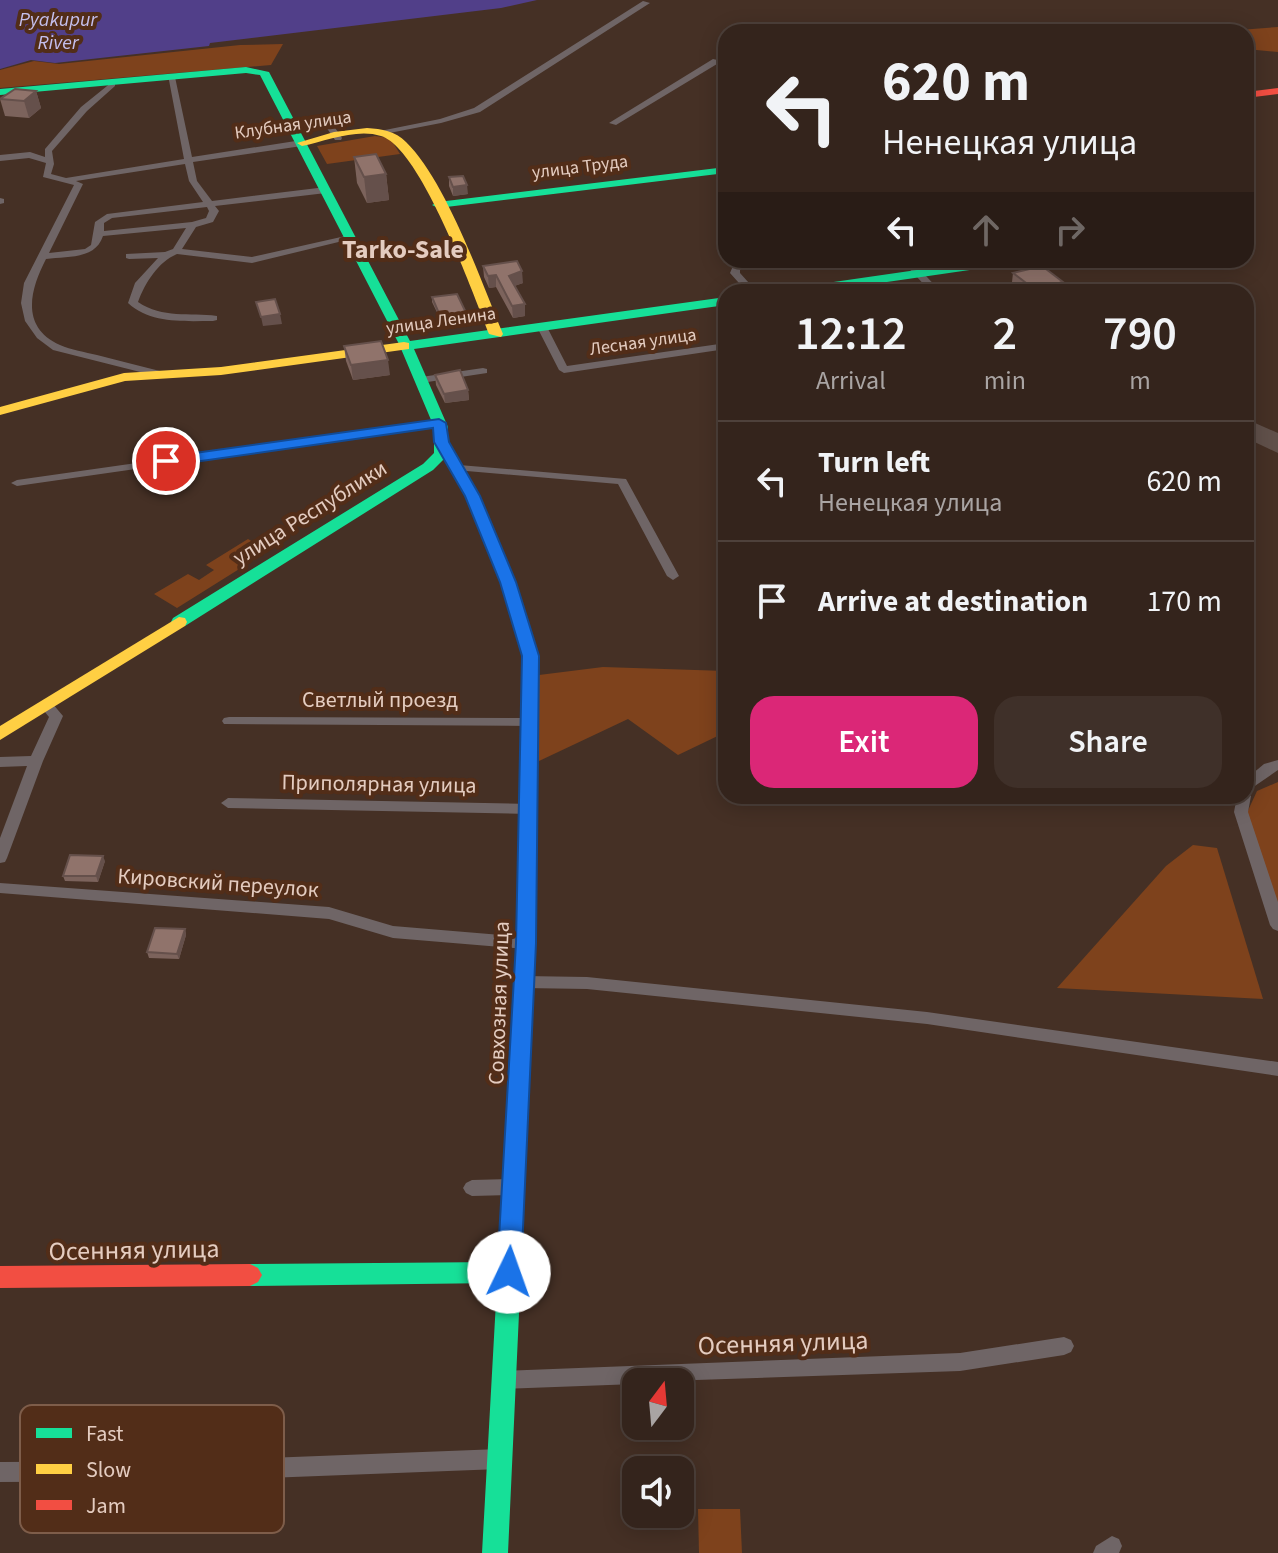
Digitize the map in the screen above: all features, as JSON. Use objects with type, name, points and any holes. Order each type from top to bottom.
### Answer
[{"type":"street","points":[[496,334],[438,205],[400,135],[477,110],[646,3]]},
{"type":"street","name":"улица Труда","points":[[613,123],[718,62]]},
{"type":"street","points":[[0,92],[258,70],[269,76],[406,346],[439,423],[441,442]]},
{"type":"street","points":[[99,234],[206,223],[213,216],[212,207],[193,181],[171,77]]},
{"type":"street","points":[[68,179],[46,175],[48,156],[84,109],[112,84]]},
{"type":"street","points":[[1254,94],[1278,91]]},
{"type":"street","points":[[293,125],[326,121],[338,138]]},
{"type":"street","name":"Клубная улица","points":[[68,179],[379,132],[400,135]]},
{"type":"street","points":[[0,158],[48,156]]},
{"type":"street","name":"улица Труда","points":[[438,205],[718,171]]},
{"type":"street","name":"улица Ленина","points":[[68,179],[79,184],[25,298],[30,324],[44,341],[115,373]]},
{"type":"street","points":[[42,257],[88,251],[95,246],[100,222],[110,216],[326,190]]},
{"type":"street","points":[[193,225],[171,253],[140,283],[133,303],[144,312],[166,317],[213,318]]},
{"type":"street","points":[[129,256],[171,253],[252,260],[350,238]]},
{"type":"street","points":[[830,284],[907,268]]},
{"type":"street","points":[[913,268],[928,284]]},
{"type":"street","name":"улица Ленина","points":[[0,411],[115,373],[221,371],[718,302]]},
{"type":"street","name":"Лесная улица","points":[[542,327],[564,370],[718,347]]},
{"type":"street","points":[[421,380],[483,371]]},
{"type":"street","points":[[17,483],[439,423]]},
{"type":"street","name":"Совхозная улица","points":[[441,442],[462,473],[508,582],[531,656],[526,943],[495,1553]]},
{"type":"street","name":"улица Республики","points":[[0,734],[418,474],[441,454],[441,442]]},
{"type":"street","points":[[418,474],[462,473],[622,481],[673,576]]},
{"type":"street","points":[[0,858],[56,716],[47,706]]},
{"type":"street","name":"Светлый проезд","points":[[229,721],[530,722]]},
{"type":"street","points":[[0,762],[36,761]]},
{"type":"street","points":[[1254,780],[1269,767],[1278,765]]},
{"type":"street","name":"Приполярная улица","points":[[228,803],[529,809]]},
{"type":"street","points":[[1242,804],[1241,812],[1278,925]]},
{"type":"street","name":"Кировский переулок","points":[[0,888],[329,913],[393,932],[526,943]]},
{"type":"street","points":[[524,982],[587,983],[927,1018],[1278,1069]]},
{"type":"street","points":[[472,1188],[514,1187]]},
{"type":"street","name":"Осенняя улица","points":[[0,1277],[509,1272]]},
{"type":"street","name":"Осенняя улица","points":[[503,1380],[960,1362],[1064,1346]]},
{"type":"street","points":[[284,1467],[500,1459]]},
{"type":"street","points":[[0,1472],[20,1472]]},
{"type":"shaded area","points":[[1278,27],[1278,52],[1254,50],[1254,29]]},
{"type":"shaded area","points":[[283,44],[271,65],[0,88],[0,70],[34,61],[59,64],[240,45]]},
{"type":"shaded area","points":[[375,136],[390,138],[400,154],[327,164],[317,146]]},
{"type":"shaded area","points":[[248,539],[268,551],[177,608],[154,594],[188,574],[199,580],[214,570],[206,565]]},
{"type":"shaded area","points":[[603,667],[718,671],[718,736],[678,755],[628,719],[539,761],[539,675]]},
{"type":"shaded area","points":[[1278,782],[1278,921],[1245,817],[1251,804],[1254,804],[1257,791]]},
{"type":"shaded area","points":[[1193,845],[1217,848],[1263,999],[1057,988],[1166,866]]},
{"type":"shaded area","points":[[698,1509],[740,1509],[742,1553],[699,1553]]},
{"type":"water","name":"Pyakupur River","points":[[0,0],[537,0],[501,8],[210,43],[209,46],[55,63],[31,60],[0,69]]},
{"type":"building","points":[[15,89],[36,91],[24,101],[0,99]]},
{"type":"building","points":[[376,154],[386,174],[364,177],[354,157]]},
{"type":"building","points":[[463,176],[467,185],[453,187],[449,177]]},
{"type":"building","points":[[517,261],[522,271],[509,276],[525,304],[512,306],[496,275],[488,276],[483,266]]},
{"type":"building","points":[[1045,268],[1063,282],[1027,284],[1013,273]]},
{"type":"building","points":[[457,294],[469,319],[443,323],[432,297]]},
{"type":"building","points":[[275,299],[280,314],[261,317],[256,302]]},
{"type":"building","points":[[381,341],[388,360],[351,365],[344,346]]},
{"type":"building","points":[[460,370],[468,390],[444,394],[435,375]]},
{"type":"building","points":[[70,855],[103,856],[96,876],[63,876]]},
{"type":"building","points":[[155,928],[185,929],[177,954],[147,952]]},
{"type":"taxiway","points":[[1254,431],[1278,444]]},
{"type":"traffic: fast","points":[[0,92],[246,70],[264,72],[406,346],[441,427],[441,454],[428,467],[179,622]]},
{"type":"traffic: fast","points":[[438,205],[718,171]]},
{"type":"traffic: fast","points":[[847,284],[956,268]]},
{"type":"traffic: fast","points":[[404,346],[718,302]]},
{"type":"traffic: fast","points":[[441,442],[473,496],[508,582],[531,656],[526,943],[495,1553]]},
{"type":"traffic: fast","points":[[250,1275],[509,1272]]},
{"type":"traffic: slow","points":[[302,143],[367,131],[388,134],[402,144],[418,165],[450,224],[496,334]]},
{"type":"traffic: slow","points":[[0,411],[124,377],[221,371],[404,346]]},
{"type":"traffic: slow","points":[[0,734],[179,622]]},
{"type":"traffic: jam","points":[[1254,94],[1278,91]]},
{"type":"traffic: jam","points":[[0,1277],[250,1275]]},
{"type":"district","name":"Tarko-Sale","points":[[403,249]]},
{"type":"route","points":[[166,461],[439,423],[441,442],[473,496],[508,582],[531,656],[526,943],[509,1272]]}]
